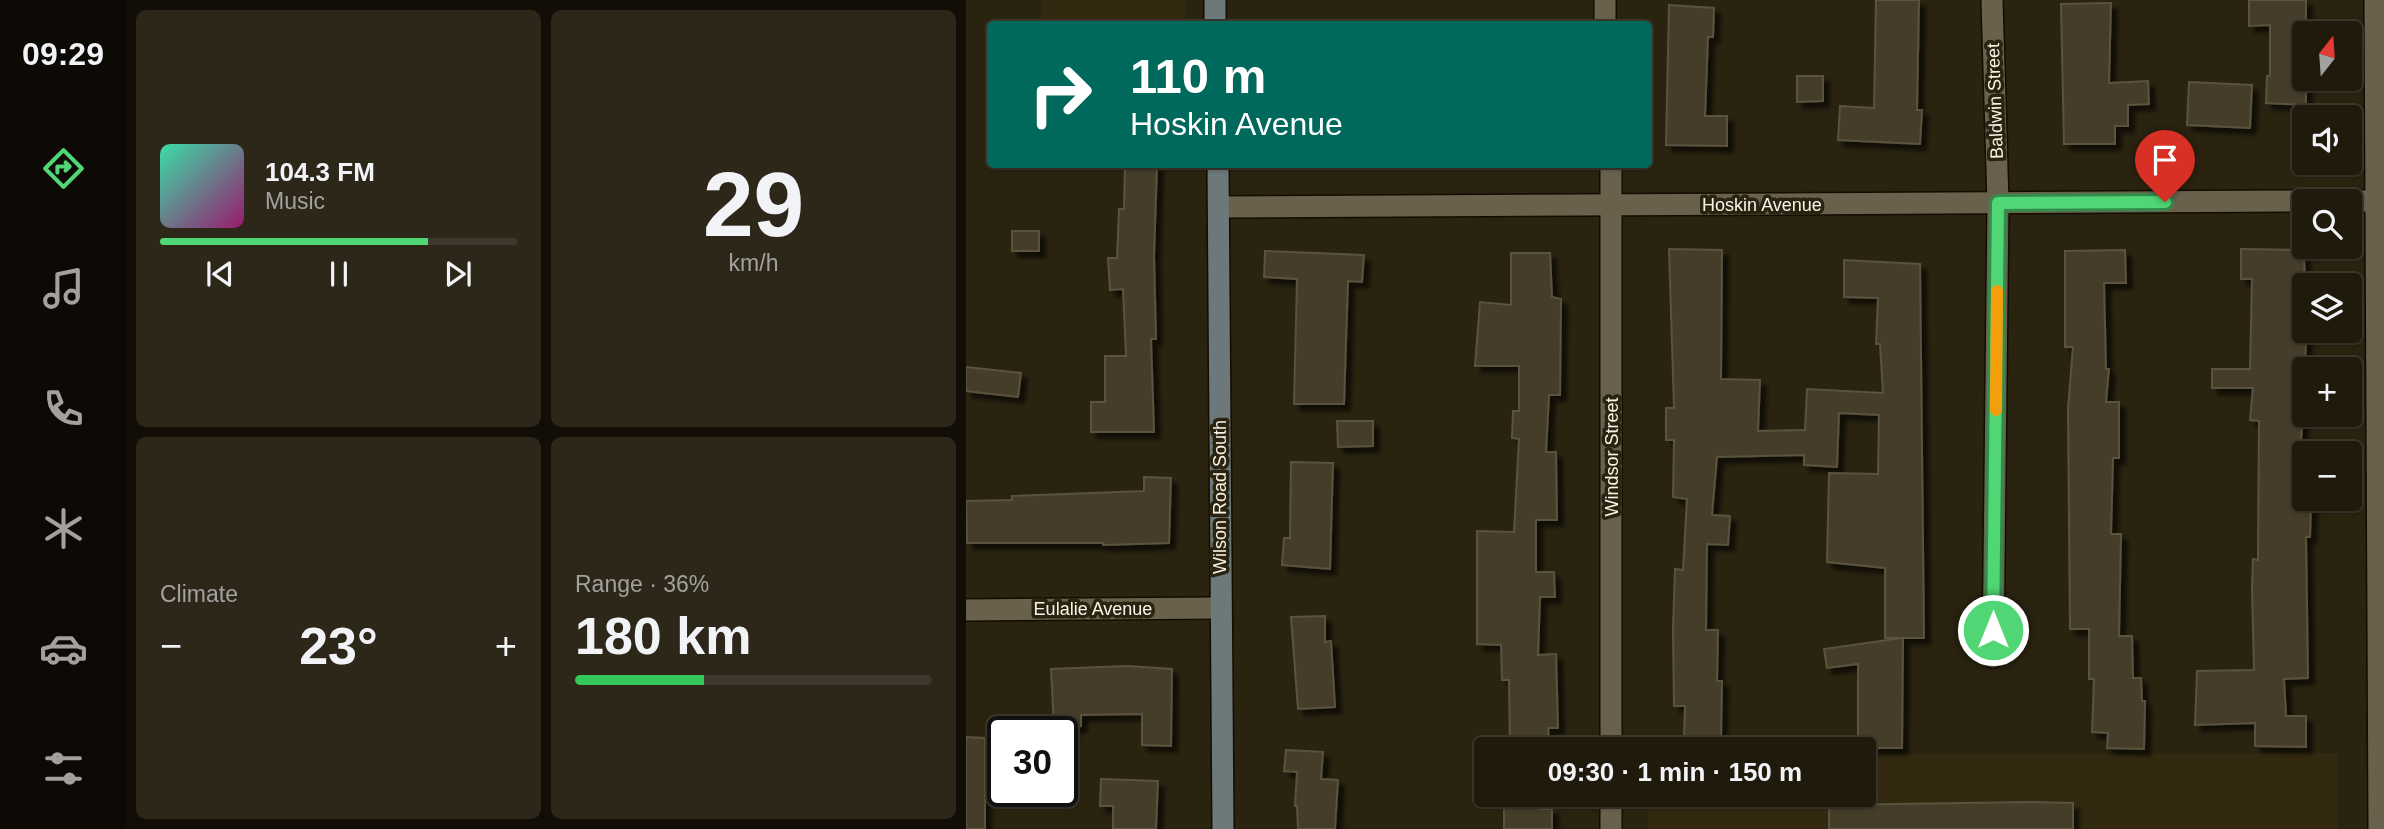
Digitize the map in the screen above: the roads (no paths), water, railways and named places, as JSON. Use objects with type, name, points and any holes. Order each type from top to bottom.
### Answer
[{"type":"main road","points":[[1215,0],[1216,21]]},
{"type":"main road","name":"Wilson Road South","points":[[1218,168],[1223,829]]},
{"type":"street","points":[[1605,0],[1605,21]]},
{"type":"street","name":"Baldwin Street","points":[[1992,0],[1998,203],[1993,657]]},
{"type":"street","points":[[2375,0],[2381,201],[2379,829]]},
{"type":"street","name":"Windsor Street","points":[[1611,168],[1611,737]]},
{"type":"street","name":"Hoskin Avenue","points":[[1219,207],[2292,201]]},
{"type":"street","points":[[2362,201],[2381,201]]},
{"type":"street","name":"Eulalie Avenue","points":[[966,610],[1221,608]]},
{"type":"street","points":[[1611,807],[1611,829]]}]
